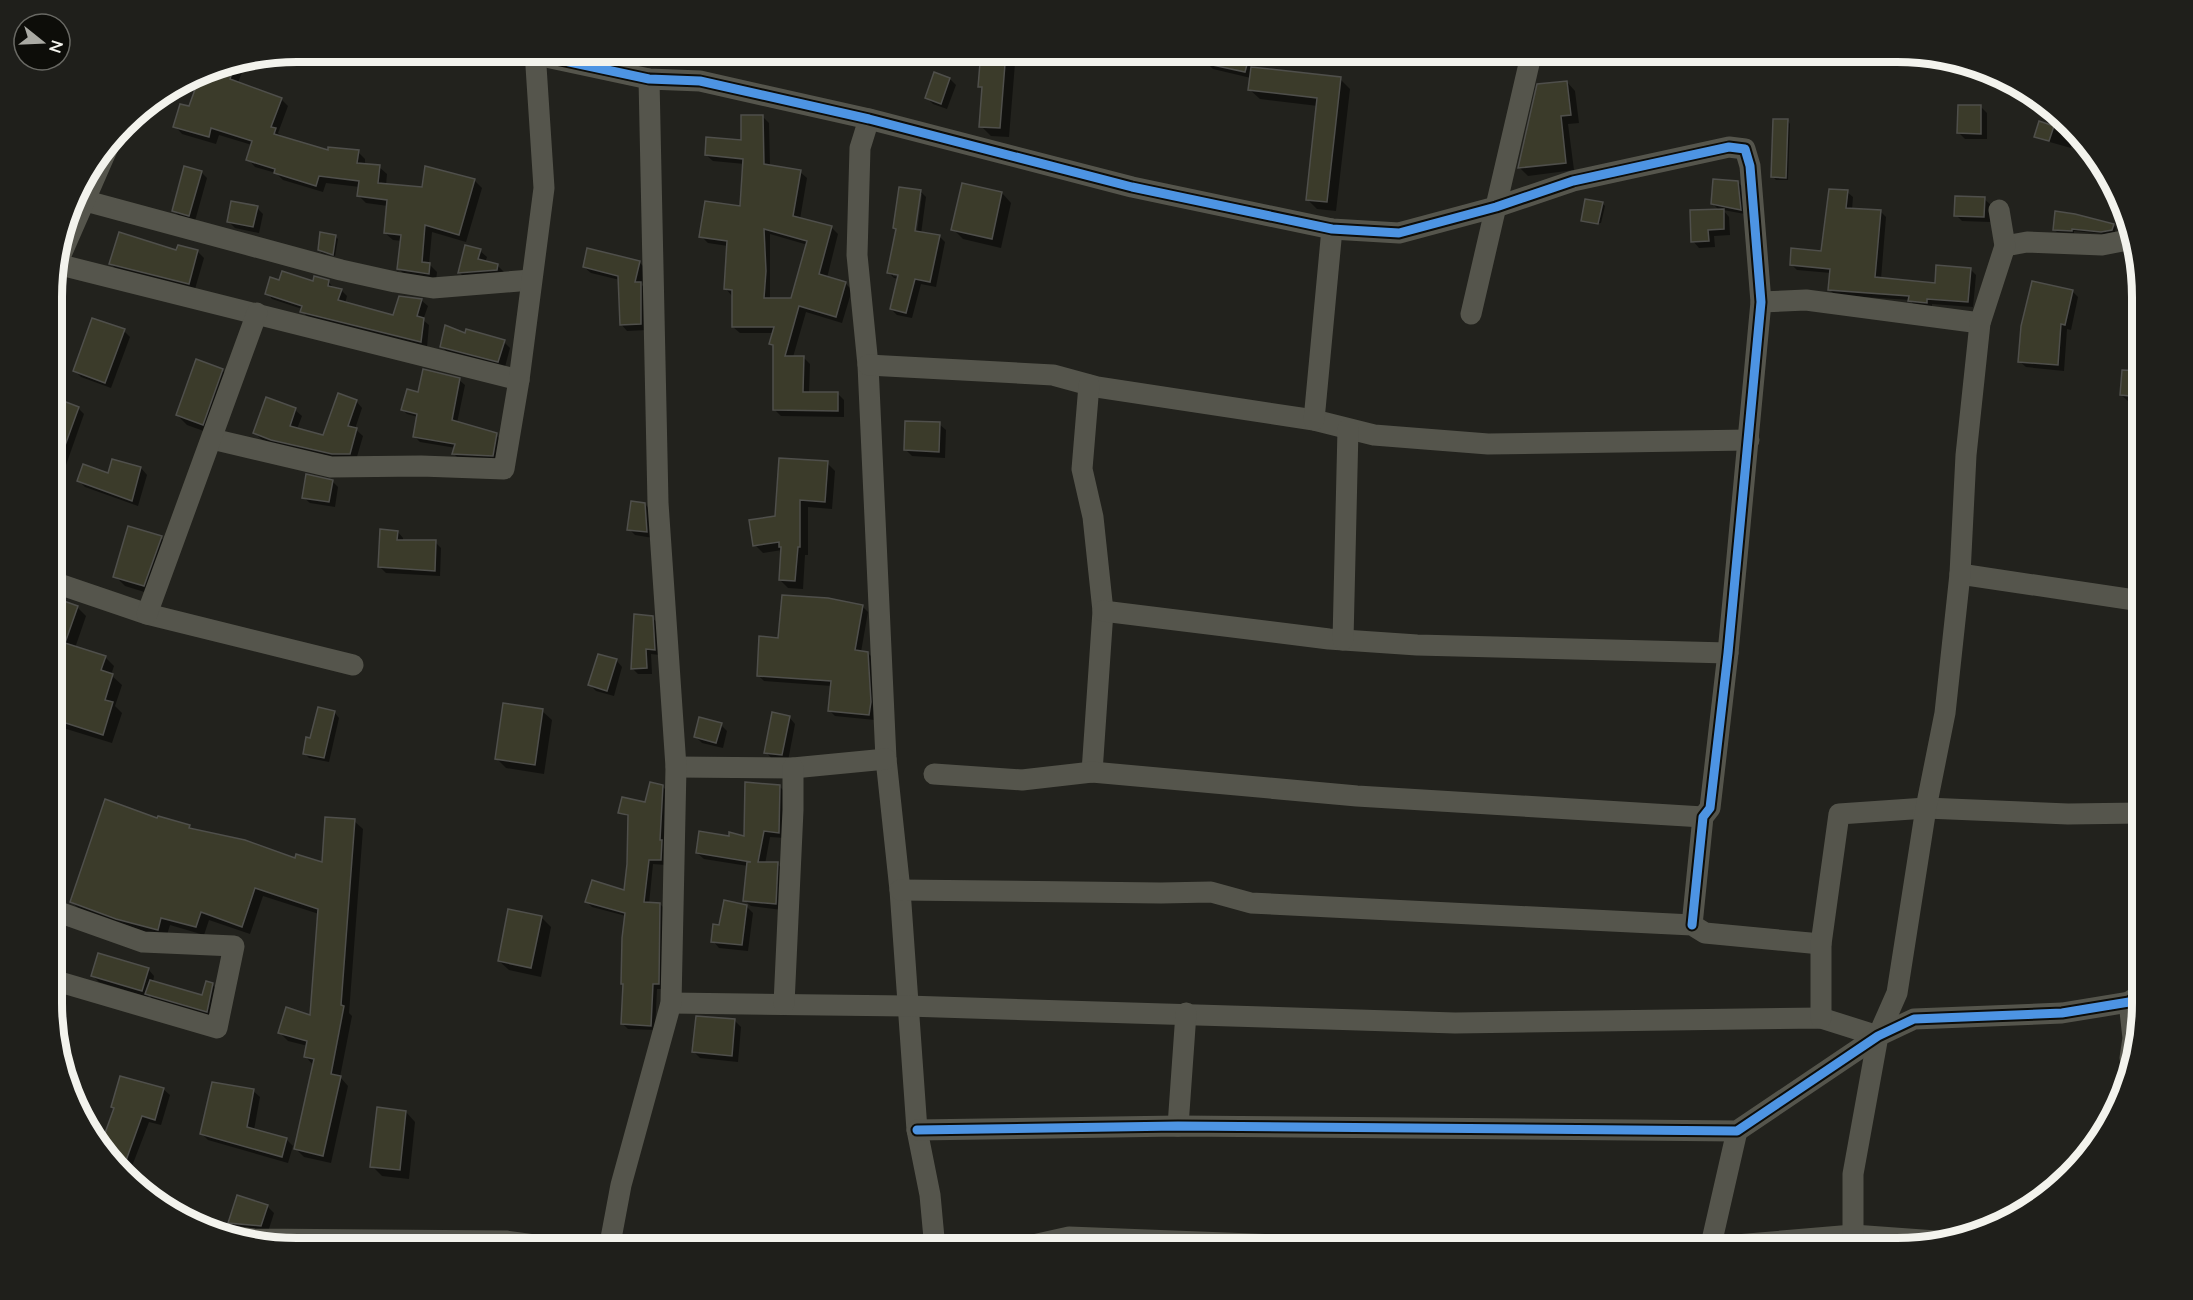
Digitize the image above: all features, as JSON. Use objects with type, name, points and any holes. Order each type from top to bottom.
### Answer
[{"type":"street","points":[[212,439],[330,467],[421,466],[504,469],[519,380],[544,188],[530,62]]},
{"type":"street","points":[[573,62],[649,79],[700,81],[869,119],[1132,188],[1332,229],[1398,233],[1496,207],[1573,181],[1729,147],[1745,149],[1750,166],[1761,302],[1728,653],[1710,808],[1703,817],[1692,925]]},
{"type":"street","points":[[1471,314],[1529,62]]},
{"type":"street","points":[[611,1238],[621,1185],[671,1003],[676,766],[658,503],[649,79]]},
{"type":"street","points":[[869,119],[860,148],[857,255],[868,365],[886,759],[900,890],[917,1130],[930,1195],[934,1238]]},
{"type":"street","points":[[70,235],[99,170]]},
{"type":"street","points":[[86,201],[341,270],[395,282],[433,288],[531,279]]},
{"type":"street","points":[[1850,1238],[1853,1174],[1878,1036],[1897,993],[1926,808],[1945,713],[1960,574],[1966,455],[1980,322],[2005,246],[1999,210]]},
{"type":"street","points":[[1314,420],[1332,229]]},
{"type":"street","points":[[2005,246],[2026,242],[2102,245],[2124,241]]},
{"type":"street","points":[[64,270],[257,313],[519,380]]},
{"type":"street","points":[[1761,302],[1806,300],[1980,322]]},
{"type":"street","points":[[147,614],[257,313]]},
{"type":"street","points":[[868,365],[1053,375],[1089,385],[1314,420],[1374,435],[1488,444],[1749,440]]},
{"type":"street","points":[[1089,385],[1082,469],[1093,518],[1103,611],[1092,772]]},
{"type":"street","points":[[1343,640],[1348,429]]},
{"type":"street","points":[[1960,574],[2132,600]]},
{"type":"street","points":[[62,585],[147,614],[353,665]]},
{"type":"street","points":[[1103,611],[1343,640],[1429,645],[1728,653]]},
{"type":"street","points":[[676,766],[793,768],[886,759]]},
{"type":"street","points":[[784,1004],[793,768]]},
{"type":"street","points":[[934,774],[1022,780],[1092,772],[1357,796],[1703,817]]},
{"type":"street","points":[[1821,1018],[1821,944],[1839,814],[1926,808],[2068,814],[2132,813]]},
{"type":"street","points":[[900,890],[1211,892],[1251,903],[1692,925],[1705,933],[1821,944]]},
{"type":"street","points":[[62,913],[143,942],[234,946],[217,1028],[62,983]]},
{"type":"street","points":[[917,1130],[1178,1126],[1737,1131],[1878,1036],[1914,1019],[2062,1013],[2132,999]]},
{"type":"street","points":[[671,1003],[1186,1013],[1455,1023],[1821,1018],[1878,1036]]},
{"type":"street","points":[[1178,1126],[1186,1013]]},
{"type":"street","points":[[1712,1238],[1737,1131]]},
{"type":"street","points":[[1064,1238],[1096,1238]]},
{"type":"building","points":[[980,62],[1005,62],[1000,128],[979,127],[982,87],[978,87]]},
{"type":"building","points":[[1199,62],[1248,62],[1245,72]]},
{"type":"building","points":[[1251,67],[1341,77],[1327,202],[1306,200],[1317,98],[1248,90]]},
{"type":"building","points":[[233,71],[230,79],[282,98],[271,127],[276,128],[274,134],[328,150],[328,147],[359,150],[357,163],[380,165],[378,183],[422,187],[425,166],[475,179],[459,235],[425,225],[422,262],[430,263],[429,274],[397,269],[401,235],[384,233],[387,200],[357,196],[359,181],[319,176],[316,186],[274,173],[275,169],[246,160],[252,141],[211,128],[209,137],[173,127],[180,104],[189,106],[197,84]]},
{"type":"building","points":[[934,72],[950,78],[941,104],[925,98]]},
{"type":"building","points":[[1567,81],[1571,115],[1561,116],[1566,163],[1518,168],[1537,84]]},
{"type":"building","points":[[1958,105],[1981,105],[1981,134],[1957,133]]},
{"type":"building","points":[[741,115],[763,115],[764,164],[801,170],[793,216],[832,226],[819,274],[846,282],[836,317],[799,306],[785,356],[804,356],[803,392],[838,392],[838,411],[773,410],[773,345],[769,344],[774,327],[732,327],[732,290],[724,289],[727,241],[699,237],[705,201],[740,206],[743,159],[705,155],[706,137],[741,140]],"holes":[[[764,229],[807,241],[791,298],[764,298],[766,271]]]},
{"type":"building","points":[[1773,119],[1788,119],[1786,178],[1771,177]]},
{"type":"building","points":[[2039,121],[2054,126],[2049,141],[2034,137]]},
{"type":"building","points":[[184,166],[202,171],[189,216],[172,211]]},
{"type":"building","points":[[1713,179],[1738,181],[1741,210],[1711,204]]},
{"type":"building","points":[[962,183],[1002,192],[992,239],[951,230]]},
{"type":"building","points":[[899,187],[921,190],[915,231],[940,235],[930,282],[915,279],[906,313],[890,309],[898,275],[887,273],[896,229],[893,228]]},
{"type":"building","points":[[1829,189],[1848,190],[1846,208],[1881,210],[1875,277],[1935,283],[1936,265],[1971,268],[1968,302],[1927,299],[1927,303],[1908,301],[1909,296],[1828,290],[1830,269],[1790,265],[1791,248],[1821,251]]},
{"type":"building","points":[[1955,196],[1985,197],[1984,217],[1954,216]]},
{"type":"building","points":[[1585,199],[1603,202],[1598,224],[1581,221]]},
{"type":"building","points":[[231,201],[258,206],[253,227],[227,222]]},
{"type":"building","points":[[1724,209],[1724,229],[1708,230],[1709,241],[1691,242],[1690,210]]},
{"type":"building","points":[[2055,211],[2114,224],[2112,230],[2101,232],[2053,230]]},
{"type":"building","points":[[119,232],[176,250],[178,245],[198,250],[189,284],[109,264]]},
{"type":"building","points":[[320,232],[336,235],[333,255],[318,250]]},
{"type":"building","points":[[465,245],[481,249],[478,259],[498,264],[497,270],[458,273]]},
{"type":"building","points":[[587,248],[640,261],[635,282],[641,282],[641,324],[620,325],[618,276],[583,267]]},
{"type":"building","points":[[282,271],[313,281],[314,276],[329,280],[328,286],[342,289],[338,300],[393,315],[399,296],[422,299],[417,316],[424,318],[421,342],[300,312],[302,306],[265,294],[270,277],[279,280]]},
{"type":"building","points":[[2032,281],[2073,290],[2065,325],[2061,324],[2058,365],[2018,362],[2021,326]]},
{"type":"building","points":[[92,318],[125,329],[105,383],[73,371]]},
{"type":"building","points":[[445,325],[465,333],[466,329],[505,340],[498,362],[440,347]]},
{"type":"building","points":[[196,359],[223,369],[203,425],[176,415]]},
{"type":"building","points":[[423,369],[460,378],[452,420],[497,433],[493,456],[452,454],[455,444],[413,437],[417,414],[401,410],[407,389],[418,392]]},
{"type":"building","points":[[2122,370],[2132,371],[2132,396],[2120,395]]},
{"type":"building","points":[[338,393],[357,400],[348,426],[357,428],[350,454],[332,454],[271,440],[253,433],[266,397],[296,408],[290,426],[323,435]]},
{"type":"building","points":[[62,401],[79,407],[62,454]]},
{"type":"building","points":[[905,421],[940,422],[939,452],[904,450]]},
{"type":"building","points":[[779,458],[828,461],[825,502],[800,500],[800,547],[798,547],[795,581],[779,580],[781,547],[779,547],[779,542],[753,546],[749,520],[775,516]]},
{"type":"building","points":[[112,459],[141,467],[132,501],[77,481],[83,464],[108,473]]},
{"type":"building","points":[[306,474],[333,480],[329,502],[302,498]]},
{"type":"building","points":[[631,501],[645,503],[647,532],[627,530]]},
{"type":"building","points":[[128,526],[162,536],[144,586],[113,577]]},
{"type":"building","points":[[380,529],[398,531],[397,540],[436,540],[435,571],[378,567]]},
{"type":"building","points":[[782,595],[828,598],[863,605],[855,650],[868,652],[871,702],[869,715],[828,711],[831,681],[757,676],[759,636],[778,638]]},
{"type":"building","points":[[62,600],[78,606],[65,643],[106,656],[101,670],[113,674],[105,700],[113,702],[103,735],[62,722]]},
{"type":"building","points":[[634,614],[653,616],[655,650],[646,649],[647,668],[631,669]]},
{"type":"building","points":[[598,654],[617,659],[607,691],[588,685]]},
{"type":"building","points":[[503,703],[543,709],[535,765],[495,759]]},
{"type":"building","points":[[318,707],[335,711],[324,758],[303,754],[306,737],[310,738]]},
{"type":"building","points":[[772,712],[790,716],[782,755],[764,753]]},
{"type":"building","points":[[699,717],[722,723],[716,743],[694,737]]},
{"type":"building","points":[[650,782],[663,785],[661,860],[649,860],[644,902],[660,903],[659,984],[653,984],[651,1026],[621,1024],[622,938],[625,913],[585,902],[592,880],[624,890],[628,815],[618,813],[622,797],[645,802]]},
{"type":"building","points":[[745,782],[780,785],[779,833],[764,831],[758,862],[778,862],[776,904],[743,901],[747,862],[751,862],[696,853],[699,831],[729,836],[729,832],[744,836]]},
{"type":"building","points":[[105,799],[157,818],[158,816],[190,825],[189,828],[245,840],[295,858],[296,854],[322,862],[325,817],[355,819],[341,1005],[344,1006],[331,1074],[341,1076],[323,1156],[294,1149],[314,1059],[304,1057],[307,1041],[278,1033],[286,1007],[310,1015],[318,909],[255,888],[242,927],[201,912],[196,927],[161,918],[158,930],[116,919],[70,902]]},
{"type":"building","points":[[724,900],[747,905],[742,945],[711,942],[713,924],[719,925]]},
{"type":"building","points":[[508,909],[542,916],[531,968],[498,961]]},
{"type":"building","points":[[98,953],[149,968],[142,991],[91,976]]},
{"type":"building","points":[[150,980],[202,995],[206,981],[213,983],[207,1012],[145,994]]},
{"type":"building","points":[[696,1016],[735,1019],[732,1056],[692,1052]]},
{"type":"building","points":[[120,1076],[164,1088],[155,1120],[142,1116],[125,1164],[103,1137],[114,1108],[111,1107]]},
{"type":"building","points":[[212,1082],[254,1089],[247,1127],[287,1138],[282,1157],[200,1134]]},
{"type":"building","points":[[377,1107],[406,1111],[400,1170],[370,1167]]},
{"type":"building","points":[[237,1195],[268,1205],[261,1226],[228,1223]]},
{"type":"cycle path","points":[[569,62],[649,79],[700,81],[869,119],[1132,187],[1332,229],[1399,233],[1496,207],[1573,181],[1729,147],[1745,149],[1750,166],[1761,302],[1728,653],[1710,808],[1703,817],[1692,925]]},
{"type":"cycle path","points":[[917,1130],[1178,1126],[1737,1131],[1878,1036],[1914,1019],[2062,1013],[2132,1000]]}]
